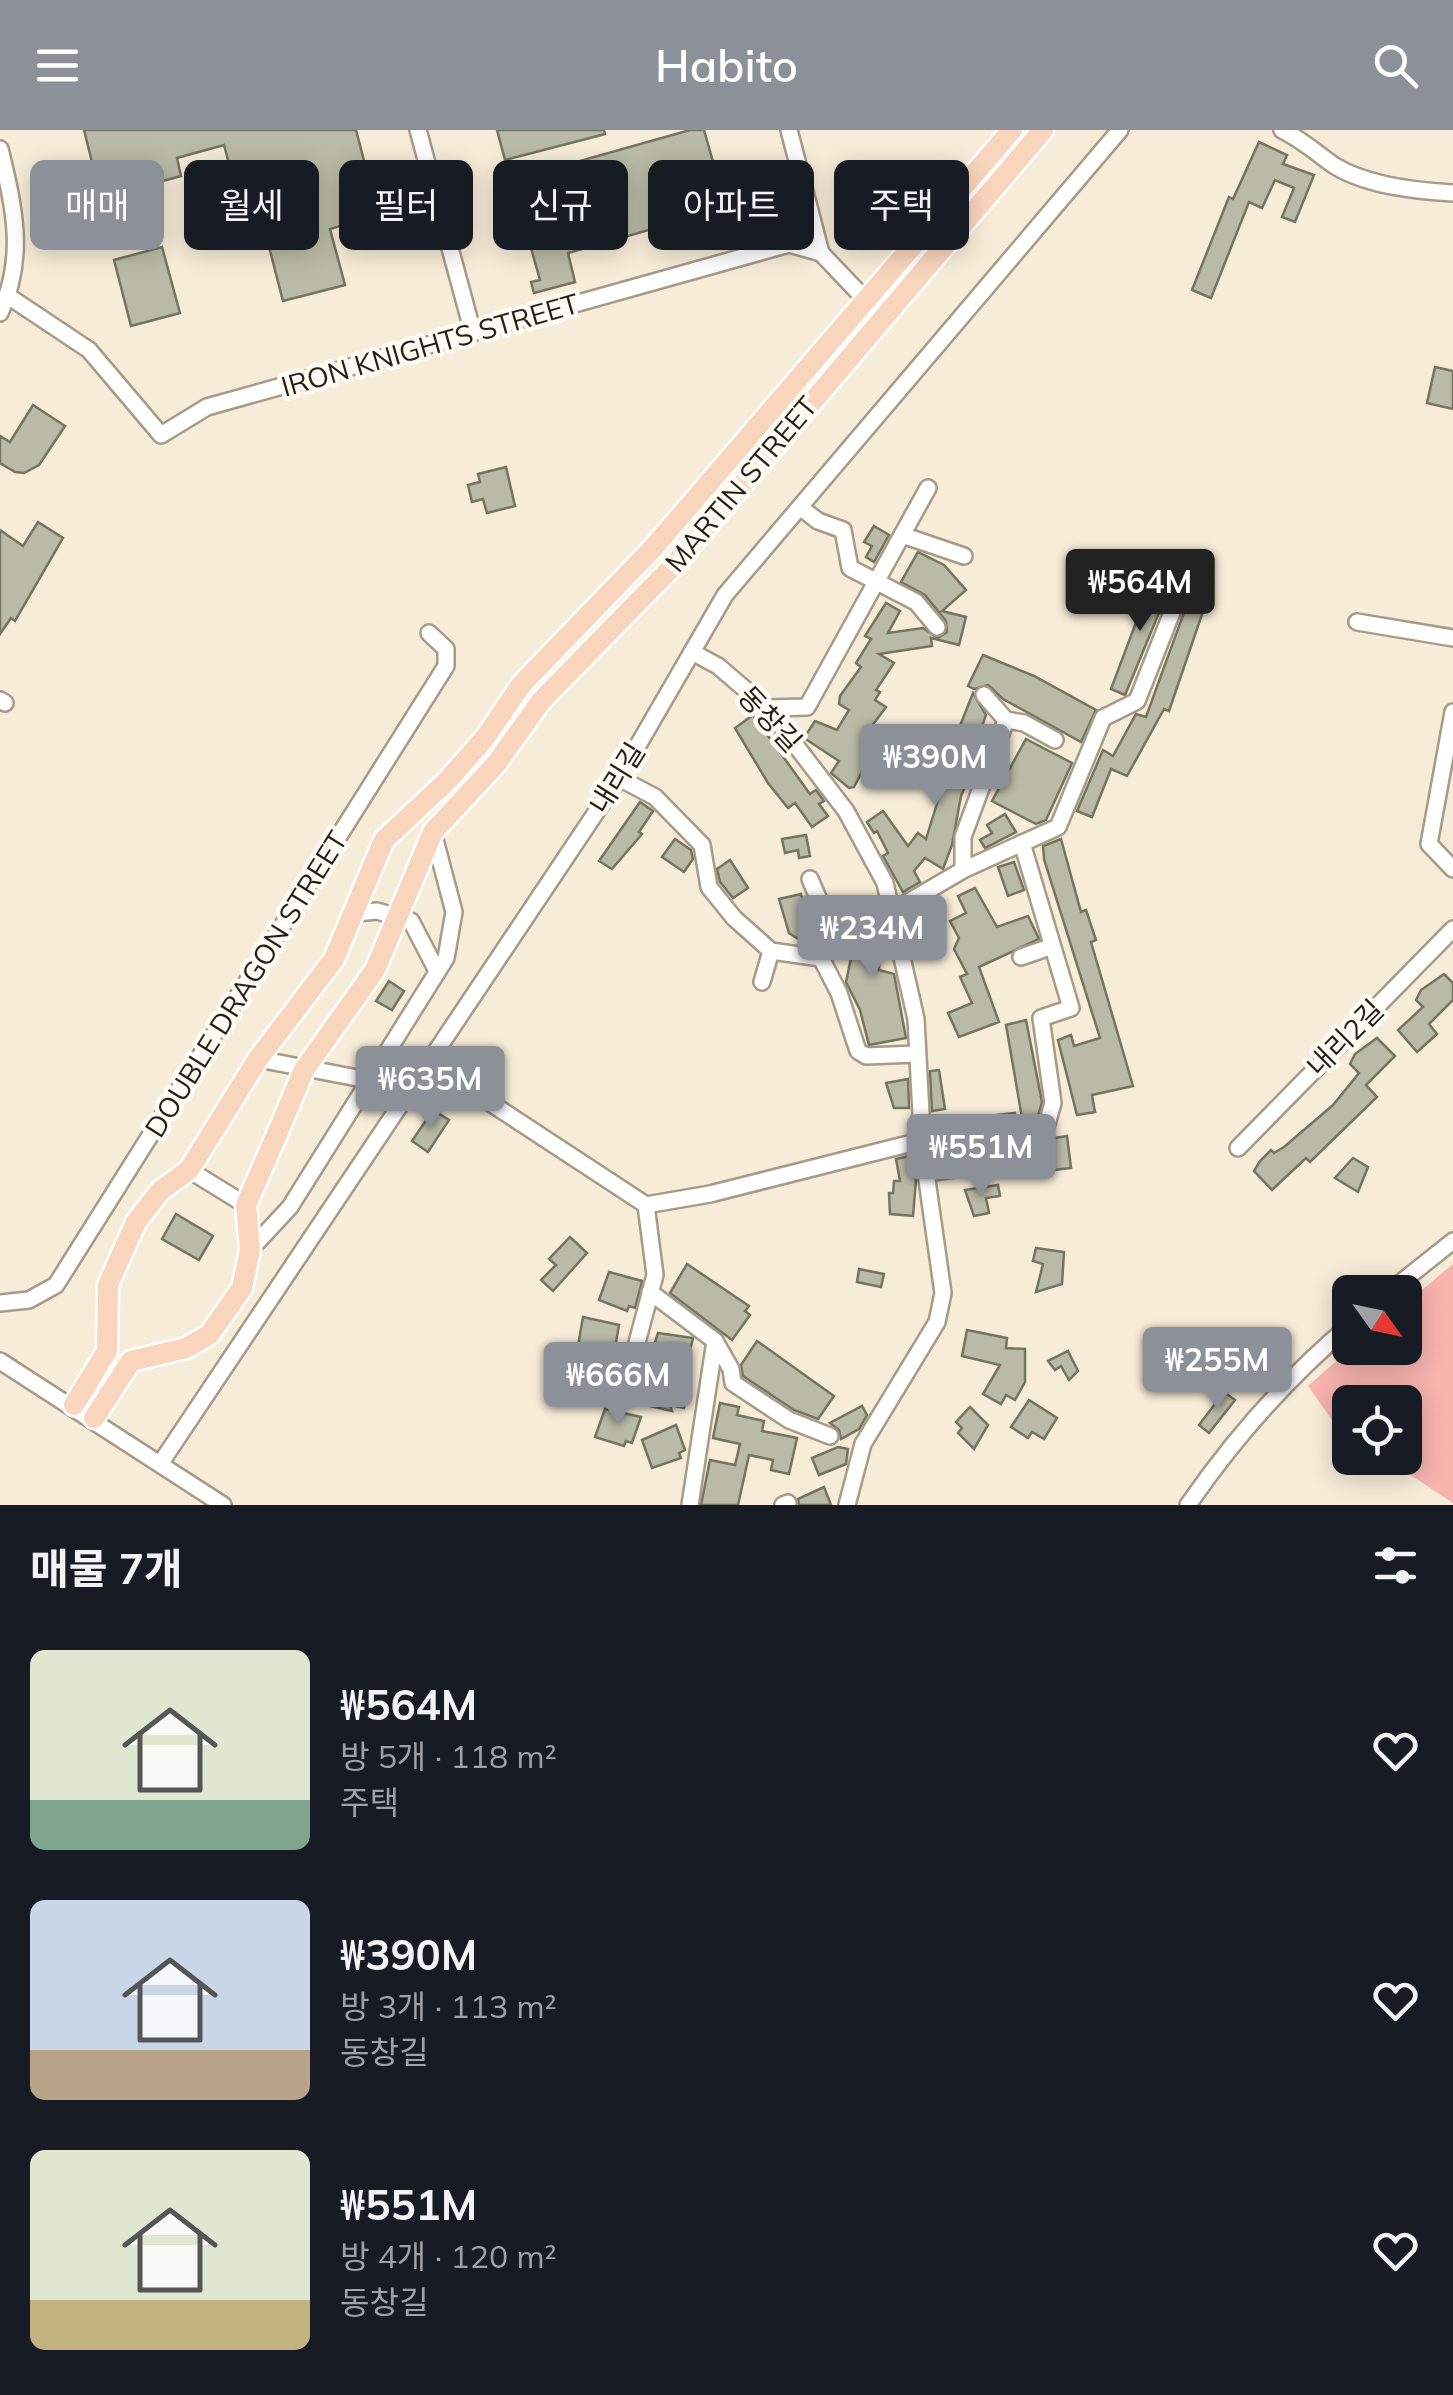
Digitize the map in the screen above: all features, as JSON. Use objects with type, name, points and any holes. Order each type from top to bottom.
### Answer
[{"type":"main road","name":"MARTIN STREET","points":[[74,1405],[108,1350],[108,1285],[136,1222],[160,1191],[189,1170],[258,1058],[334,959],[384,840],[446,782],[521,685],[654,548],[1012,130]]},
{"type":"main road","name":"MARTIN STREET","points":[[246,1205],[304,1070],[375,970],[434,832],[496,764],[541,701],[673,566],[1043,130]]},
{"type":"main road","points":[[94,1418],[131,1361],[186,1348],[209,1334],[242,1288],[250,1250],[246,1205]]},
{"type":"street","points":[[418,130],[473,333]]},
{"type":"street","points":[[789,130],[821,253],[882,317]]},
{"type":"street","name":"내리길","points":[[160,1464],[619,778],[725,596],[1120,130]]},
{"type":"street","points":[[1282,130],[1323,152],[1334,165],[1387,184],[1453,193]]},
{"type":"street","points":[[0,149],[17,221],[8,296],[0,313]]},
{"type":"street","name":"IRON KNIGHTS STREET","points":[[8,296],[89,350],[161,435],[207,407],[788,244],[821,253]]},
{"type":"street","points":[[767,708],[807,706],[928,488]]},
{"type":"street","points":[[800,507],[843,530],[850,568],[916,602],[937,628]]},
{"type":"street","points":[[902,535],[964,556]]},
{"type":"street","points":[[892,911],[963,870],[1058,827],[1103,718],[1137,701],[1180,592]]},
{"type":"street","points":[[1358,622],[1453,638]]},
{"type":"street","name":"DOUBLE DRAGON STREET","points":[[0,1303],[29,1300],[56,1285],[446,666],[446,649],[429,633]]},
{"type":"street","name":"동창길","points":[[692,652],[718,666],[767,708],[846,811],[885,883],[916,1018],[920,1114],[916,1142],[926,1173],[943,1293],[937,1322],[863,1444],[847,1505]]},
{"type":"street","points":[[984,695],[1006,720],[1024,722],[1055,740]]},
{"type":"street","points":[[1453,712],[1428,844],[1453,870]]},
{"type":"street","points":[[963,870],[963,838],[1006,720]]},
{"type":"street","points":[[619,778],[655,797],[702,845],[710,887],[734,918],[771,951],[820,958]]},
{"type":"street","points":[[250,1250],[290,1208],[446,958],[454,912],[434,832]]},
{"type":"street","points":[[1022,843],[1071,1008],[1041,1018],[1053,1102],[1047,1124]]},
{"type":"street","points":[[810,879],[830,926],[820,958],[839,993],[858,1052],[866,1056],[916,1054]]},
{"type":"street","points":[[356,913],[398,916],[411,921],[437,971]]},
{"type":"street","name":"내리2길","points":[[1238,1148],[1453,929]]},
{"type":"street","points":[[1021,957],[1050,947]]},
{"type":"street","points":[[762,982],[771,951]]},
{"type":"street","points":[[258,1058],[304,1070],[370,1076]]},
{"type":"street","points":[[428,1062],[646,1205],[710,1194],[916,1142]]},
{"type":"street","points":[[926,1173],[961,1168],[976,1154],[998,1148]]},
{"type":"street","points":[[189,1170],[246,1205]]},
{"type":"street","points":[[622,1398],[655,1274],[646,1205]]},
{"type":"street","points":[[1409,1275],[1453,1240]]},
{"type":"street","points":[[650,1292],[715,1340],[731,1369],[733,1383],[789,1420],[830,1436]]},
{"type":"street","points":[[690,1505],[715,1340]]},
{"type":"street","points":[[1188,1505],[1261,1410],[1295,1372],[1332,1340]]},
{"type":"street","points":[[0,1360],[223,1505]]},
{"type":"street","points":[[709,1394],[733,1383]]},
{"type":"shaded area","points":[[1453,1264],[1453,1503],[1411,1475],[1422,1475],[1422,1385],[1332,1385],[1332,1420],[1308,1386],[1332,1365],[1422,1365],[1422,1290]]},
{"type":"building","points":[[84,130],[356,130],[364,160],[339,160],[339,226],[330,229],[345,285],[283,301],[270,250],[319,250],[319,160],[228,160],[224,145],[177,158],[181,176],[164,181],[164,160],[92,160]]},
{"type":"building","points":[[497,130],[604,130],[605,134],[505,160]]},
{"type":"building","points":[[690,130],[704,130],[712,160],[648,160],[648,230],[628,236],[628,160],[583,160]]},
{"type":"building","points":[[1259,142],[1287,155],[1283,164],[1314,175],[1295,222],[1282,217],[1294,188],[1275,180],[1262,208],[1249,202],[1211,298],[1192,290],[1229,197],[1233,199]]},
{"type":"building","points":[[163,250],[180,313],[131,326],[114,260]]},
{"type":"building","points":[[532,250],[579,250],[568,253],[575,282],[534,293],[531,282],[540,280]]},
{"type":"building","points":[[1435,367],[1453,371],[1453,409],[1427,403]]},
{"type":"building","points":[[33,405],[65,426],[39,465],[24,473],[15,472],[0,463],[0,436],[10,442]]},
{"type":"building","points":[[506,467],[515,506],[487,513],[483,499],[472,502],[468,485],[480,482],[478,474]]},
{"type":"building","points":[[38,522],[63,538],[15,621],[11,618],[0,634],[0,530],[23,546]]},
{"type":"building","points":[[874,526],[889,535],[874,562],[866,557],[872,546],[864,542]]},
{"type":"building","points":[[918,552],[944,565],[966,590],[942,611],[966,617],[959,645],[931,638],[932,646],[879,654],[894,663],[876,690],[880,692],[875,700],[886,707],[863,738],[874,745],[872,753],[854,787],[849,788],[831,773],[839,761],[804,738],[815,721],[837,730],[849,710],[839,704],[840,696],[861,667],[856,663],[871,639],[865,636],[886,603],[900,611],[888,633],[923,628],[938,638],[947,632],[946,621],[925,595],[901,582]]},
{"type":"building","points":[[1192,575],[1213,582],[1169,711],[1164,709],[1127,776],[1111,769],[1092,817],[1077,811],[1103,750],[1113,756],[1136,714],[1146,717],[1190,596]]},
{"type":"building","points":[[1141,582],[1168,591],[1125,695],[1111,689],[1143,604],[1136,598]]},
{"type":"building","points":[[983,655],[1034,676],[1096,710],[1081,742],[1003,699],[988,685],[974,689],[968,686]]},
{"type":"building","points":[[973,693],[986,715],[969,764],[974,766],[961,796],[952,845],[943,869],[925,858],[914,871],[920,882],[903,892],[883,856],[888,853],[877,831],[874,833],[867,822],[883,811],[908,846],[918,833],[926,839],[948,768],[944,766]]},
{"type":"building","points":[[753,715],[810,794],[816,790],[824,801],[819,804],[828,816],[812,827],[795,803],[788,808],[768,783],[735,728]]},
{"type":"building","points":[[1026,739],[1072,763],[1046,820],[1036,824],[992,801]]},
{"type":"building","points":[[640,802],[653,811],[639,832],[642,834],[612,869],[599,861]]},
{"type":"building","points":[[1005,814],[1016,832],[985,848],[980,840],[992,833],[987,825]]},
{"type":"building","points":[[806,835],[810,856],[799,858],[798,850],[785,853],[782,839]]},
{"type":"building","points":[[675,839],[691,850],[693,859],[684,872],[662,857]]},
{"type":"building","points":[[1061,839],[1081,912],[1086,910],[1096,940],[1091,942],[1133,1086],[1092,1095],[1095,1112],[1077,1115],[1058,1040],[1071,1035],[1074,1046],[1100,1038],[1044,859],[1043,846]]},
{"type":"building","points":[[730,860],[748,888],[733,898],[720,882],[717,869]]},
{"type":"building","points":[[1014,862],[1024,890],[1008,896],[998,867]]},
{"type":"building","points":[[975,888],[997,927],[1028,916],[1039,939],[979,967],[999,1022],[959,1037],[948,1013],[972,1003],[960,977],[967,974],[954,949],[959,938],[950,921],[966,913],[958,896]]},
{"type":"building","points":[[801,894],[812,935],[798,939],[789,933],[779,899]]},
{"type":"building","points":[[925,906],[936,926],[918,936],[910,914]]},
{"type":"building","points":[[881,916],[888,945],[880,947],[879,970],[894,974],[906,1038],[869,1045],[860,1010],[846,982],[855,939],[839,943],[839,918]]},
{"type":"building","points":[[1444,974],[1453,983],[1453,1000],[1429,1024],[1437,1034],[1417,1052],[1398,1030],[1423,1007],[1416,1000],[1421,990]]},
{"type":"building","points":[[389,981],[404,991],[392,1010],[376,1001]]},
{"type":"building","points":[[1026,1020],[1042,1102],[1038,1116],[1022,1118],[1006,1025]]},
{"type":"building","points":[[1377,1038],[1395,1056],[1366,1085],[1377,1097],[1310,1162],[1306,1158],[1272,1190],[1254,1171],[1260,1161],[1271,1150],[1274,1153],[1284,1147],[1333,1105],[1359,1073],[1350,1064],[1355,1054]]},
{"type":"building","points":[[939,1070],[945,1109],[932,1111],[930,1071]]},
{"type":"building","points":[[908,1079],[909,1108],[894,1108],[886,1083]]},
{"type":"building","points":[[433,1110],[449,1120],[428,1152],[412,1141]]},
{"type":"building","points":[[1015,1113],[1017,1135],[1003,1137],[996,1115]]},
{"type":"building","points":[[965,1116],[968,1147],[943,1151],[945,1118]]},
{"type":"building","points":[[1067,1136],[1071,1168],[1046,1171],[1042,1140]]},
{"type":"building","points":[[909,1156],[916,1180],[913,1216],[890,1214],[889,1193],[893,1193],[894,1181],[900,1181],[896,1159]]},
{"type":"building","points":[[1353,1158],[1368,1167],[1358,1192],[1335,1178]]},
{"type":"building","points":[[998,1185],[1000,1196],[986,1198],[989,1213],[974,1216],[965,1190]]},
{"type":"building","points":[[176,1214],[213,1236],[199,1260],[162,1239]]},
{"type":"building","points":[[570,1237],[587,1253],[553,1291],[541,1280],[556,1265],[549,1259]]},
{"type":"building","points":[[1036,1248],[1064,1252],[1062,1284],[1036,1292],[1043,1264],[1033,1261]]},
{"type":"building","points":[[687,1264],[749,1306],[745,1311],[750,1315],[732,1340],[670,1293]]},
{"type":"building","points":[[859,1269],[884,1274],[881,1287],[857,1282]]},
{"type":"building","points":[[609,1272],[642,1281],[635,1308],[629,1306],[627,1311],[599,1300]]},
{"type":"building","points":[[583,1317],[619,1325],[606,1400],[570,1391]]},
{"type":"building","points":[[967,1330],[1007,1338],[1006,1348],[1025,1349],[1025,1382],[1015,1400],[1006,1395],[1001,1404],[983,1394],[1000,1365],[962,1356]]},
{"type":"building","points":[[658,1333],[693,1338],[683,1380],[690,1381],[684,1408],[670,1405],[672,1411],[646,1405],[656,1363],[649,1361]]},
{"type":"building","points":[[757,1341],[834,1396],[818,1419],[794,1410],[743,1376],[741,1365]]},
{"type":"building","points":[[1068,1351],[1078,1371],[1069,1380],[1061,1366],[1055,1370],[1048,1361]]},
{"type":"building","points":[[1224,1392],[1235,1400],[1209,1433],[1199,1425]]},
{"type":"building","points":[[1029,1400],[1057,1418],[1044,1439],[1032,1432],[1028,1438],[1011,1427]]},
{"type":"building","points":[[720,1403],[739,1407],[737,1415],[764,1421],[762,1431],[797,1438],[789,1474],[771,1470],[773,1460],[749,1455],[738,1505],[701,1505],[710,1460],[735,1465],[740,1444],[713,1438]]},
{"type":"building","points":[[862,1406],[867,1415],[859,1429],[841,1439],[839,1430],[830,1423]]},
{"type":"building","points":[[970,1407],[988,1425],[974,1449],[958,1433],[962,1428],[956,1422]]},
{"type":"building","points":[[605,1409],[641,1417],[632,1443],[626,1441],[624,1446],[595,1437]]},
{"type":"building","points":[[676,1425],[685,1450],[679,1453],[681,1458],[652,1468],[642,1440]]},
{"type":"building","points":[[838,1447],[848,1449],[846,1464],[819,1475],[812,1458]]},
{"type":"building","points":[[824,1487],[831,1505],[799,1505],[798,1499]]}]
